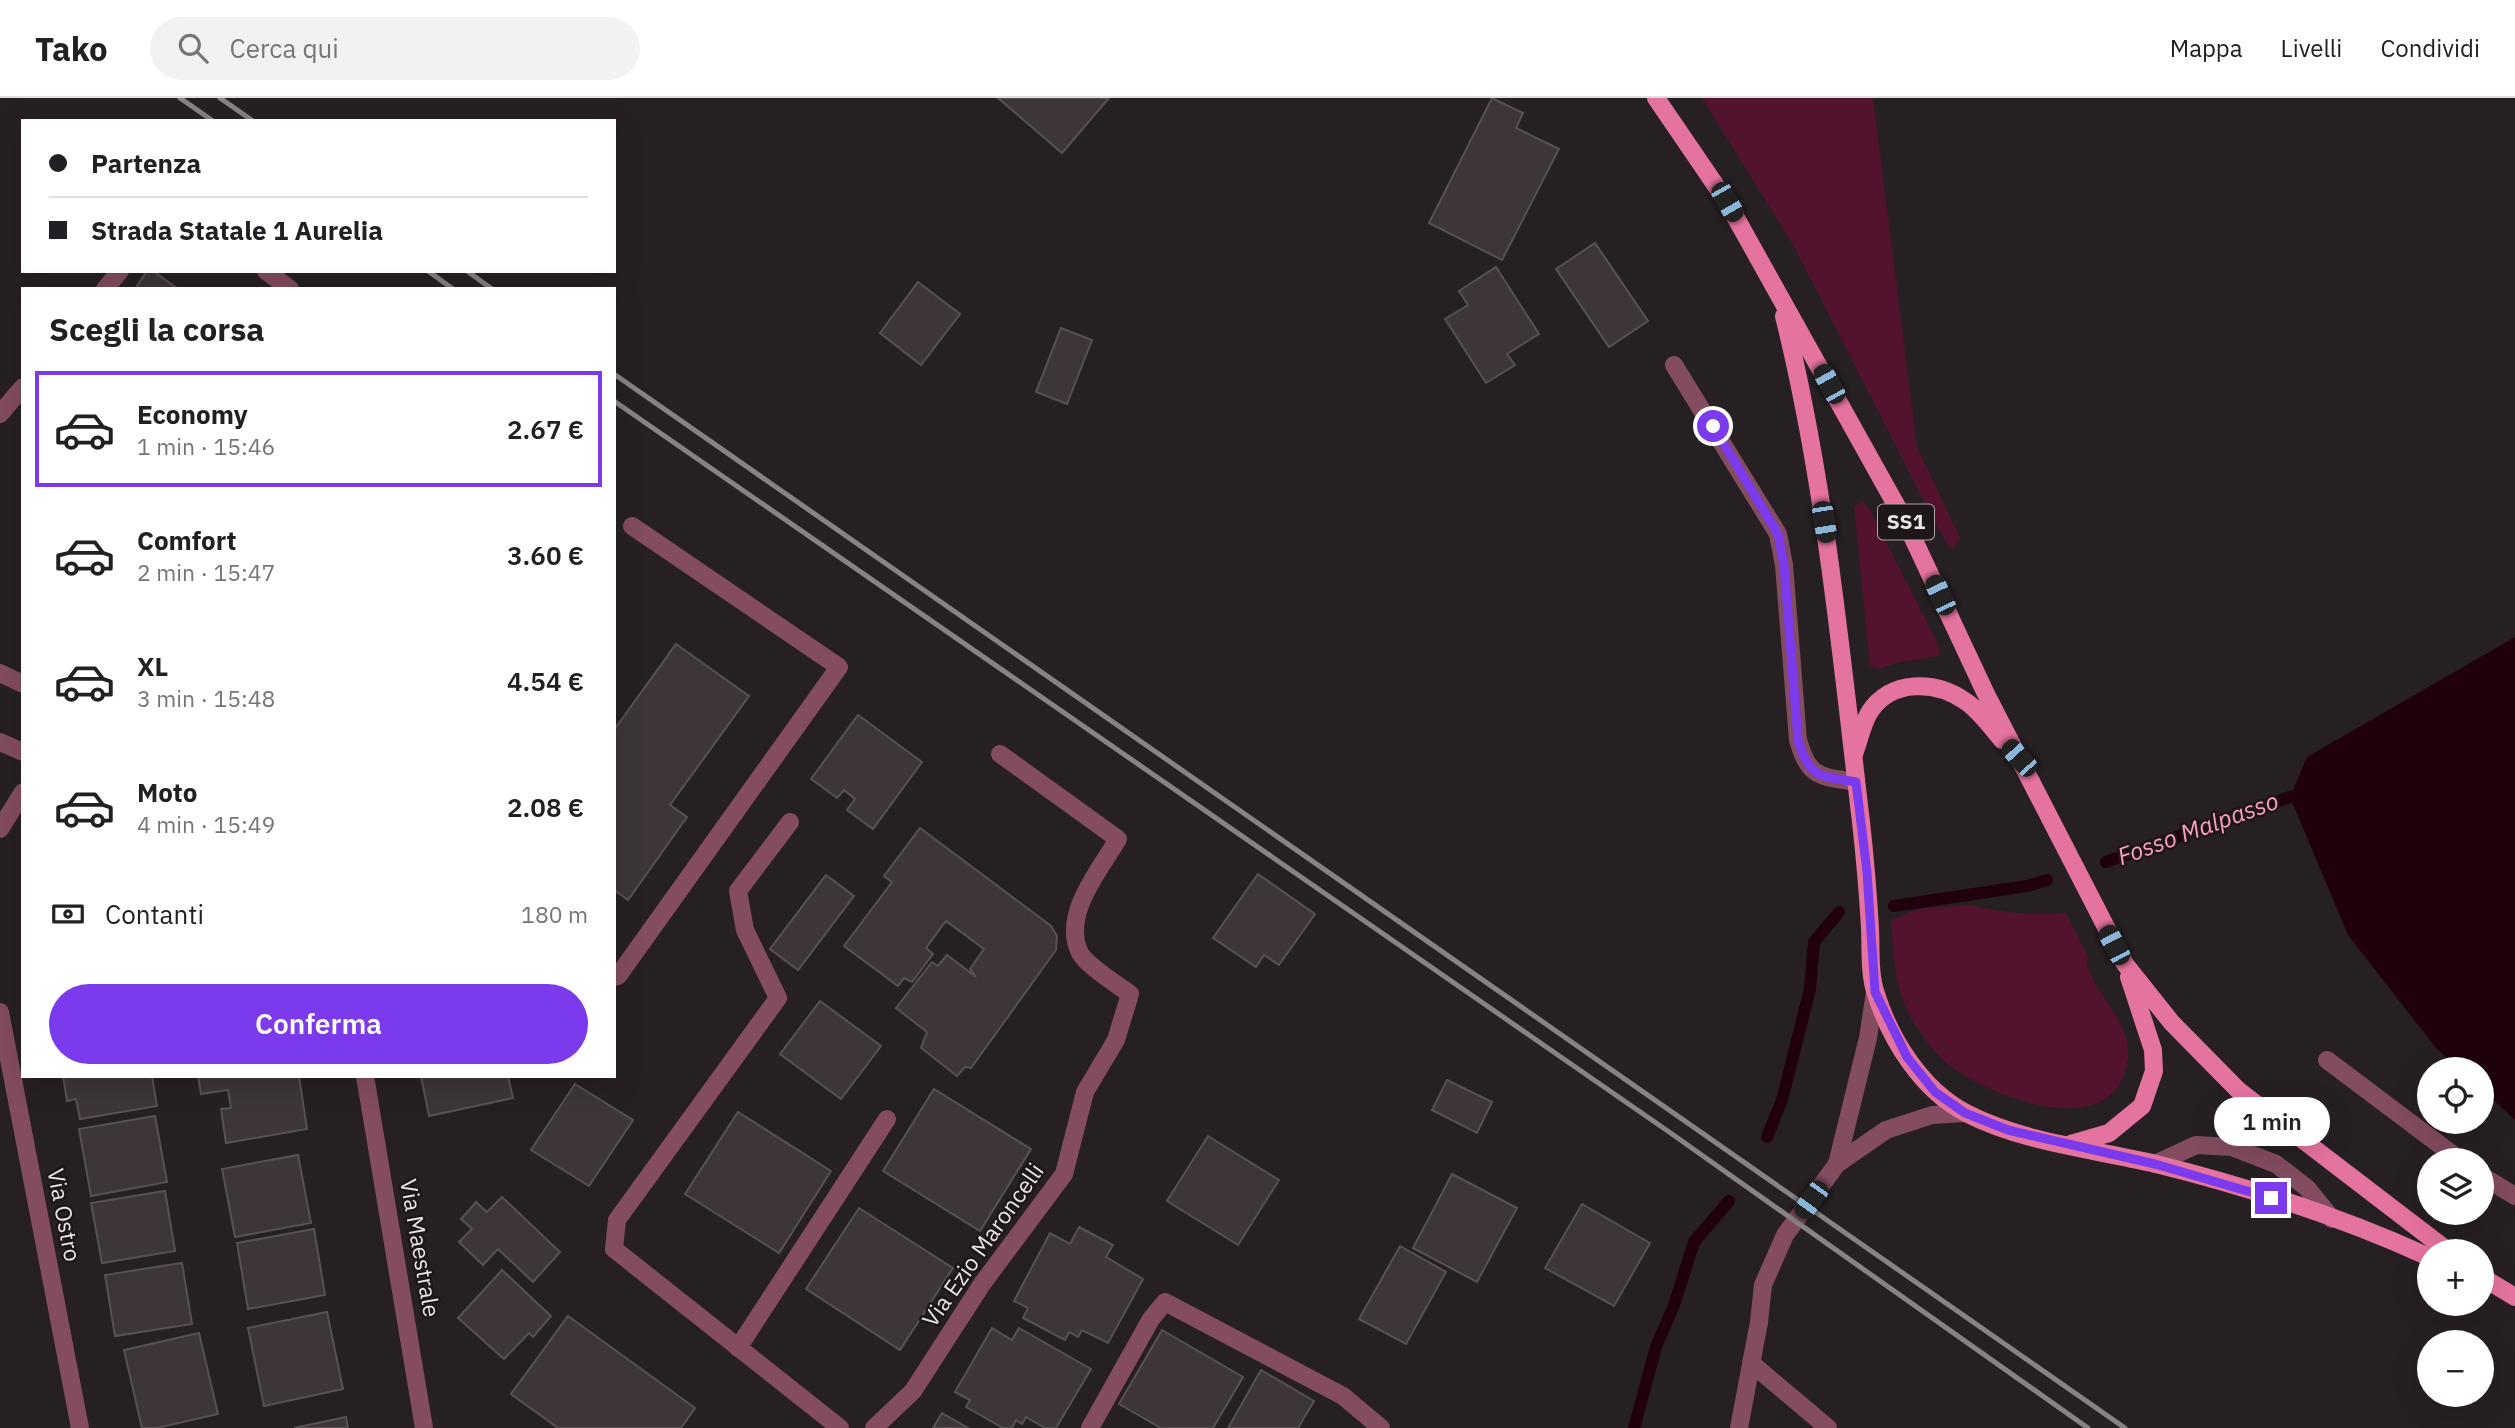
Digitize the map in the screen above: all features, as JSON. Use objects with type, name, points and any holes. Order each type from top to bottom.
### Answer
[{"type":"main road","name":"SS1","points":[[1656,98],[1727,202],[1905,521],[2059,840],[2125,964],[2172,1023],[2239,1091],[2432,1239]]},
{"type":"main road","name":"SS1","points":[[1778,293],[1803,392],[1826,534],[1867,872],[1875,992],[1891,1030],[1920,1075],[1935,1092],[1965,1113],[2008,1130],[2069,1144]]},
{"type":"main road","points":[[1853,757],[1869,713],[1885,695],[1919,685],[1951,693],[1967,701],[2019,758]]},
{"type":"main road","points":[[2069,1144],[2109,1133],[2142,1107],[2154,1071],[2153,1050],[2125,964]]},
{"type":"main road","points":[[2069,1144],[2155,1164],[2332,1219],[2417,1252]]},
{"type":"main road","points":[[2494,1286],[2515,1297]]},
{"type":"street","points":[[107,287],[118,273]]},
{"type":"street","points":[[269,273],[287,287]]},
{"type":"street","points":[[1674,365],[1778,534],[1784,565],[1798,740],[1805,764],[1816,773],[1856,782]]},
{"type":"street","points":[[0,414],[21,389]]},
{"type":"street","points":[[616,976],[839,667],[632,526]]},
{"type":"street","points":[[0,673],[21,683]]},
{"type":"street","points":[[0,742],[21,751]]},
{"type":"street","name":"Via Ezio Maroncelli","points":[[874,1428],[913,1391],[982,1284],[1063,1174],[1085,1092],[1116,1040],[1130,994],[1081,955],[1076,940],[1076,919],[1082,900],[1118,839],[1000,754]]},
{"type":"street","points":[[0,830],[21,795]]},
{"type":"street","points":[[790,822],[737,891],[745,930],[778,998],[617,1220],[614,1249],[840,1428]]},
{"type":"street","points":[[1837,1164],[1868,1038],[1875,992]]},
{"type":"street","name":"Via Ostro","points":[[0,1012],[80,1428]]},
{"type":"street","points":[[2327,1060],[2444,1148]]},
{"type":"street","name":"Via Maestrale","points":[[365,1078],[424,1428]]},
{"type":"street","points":[[1739,1428],[1763,1285],[1785,1235],[1837,1164],[1886,1130],[1932,1115],[1965,1113]]},
{"type":"street","points":[[738,1348],[887,1119]]},
{"type":"street","points":[[2155,1164],[2196,1145],[2231,1147],[2276,1164],[2307,1188],[2332,1219]]},
{"type":"street","points":[[2494,1183],[2515,1196]]},
{"type":"street","points":[[1090,1428],[1151,1319],[1166,1302],[1343,1396],[1381,1428]]},
{"type":"street","points":[[1751,1363],[1828,1428]]},
{"type":"shaded area","points":[[1702,98],[1873,98],[1917,447],[1960,538],[1953,549],[1949,547],[1933,519],[1795,248]]},
{"type":"shaded area","points":[[1862,501],[1869,508],[1938,644],[1940,656],[1899,662],[1879,669],[1870,665],[1854,507]]},
{"type":"shaded area","points":[[2515,637],[2515,1120],[2494,1100],[2494,1057],[2446,1057],[2348,935],[2290,797],[2307,757]]},
{"type":"shaded area","points":[[1971,905],[2018,913],[2066,913],[2089,959],[2086,962],[2090,974],[2119,1021],[2128,1045],[2128,1058],[2120,1084],[2104,1100],[2082,1107],[2057,1108],[2004,1095],[1953,1068],[1934,1051],[1918,1030],[1899,986],[1891,920],[1919,909]]},
{"type":"pier","points":[[2515,634],[2515,637],[2302,759],[2305,754]]},
{"type":"building","points":[[998,98],[1109,98],[1062,153]]},
{"type":"building","points":[[1492,98],[1523,113],[1516,128],[1559,149],[1502,260],[1429,223]]},
{"type":"building","points":[[1595,243],[1648,321],[1609,347],[1556,269]]},
{"type":"building","points":[[1496,267],[1539,334],[1507,354],[1515,365],[1486,383],[1445,319],[1468,305],[1459,291]]},
{"type":"building","points":[[146,273],[156,273],[175,287],[136,287]]},
{"type":"building","points":[[918,282],[960,314],[921,365],[880,333]]},
{"type":"building","points":[[1061,328],[1092,340],[1067,404],[1036,392]]},
{"type":"building","points":[[676,644],[749,696],[670,805],[687,817],[628,900],[616,891],[616,727]]},
{"type":"building","points":[[858,715],[922,762],[873,829],[847,810],[855,799],[844,790],[837,798],[811,779]]},
{"type":"building","points":[[920,828],[1051,926],[1057,936],[1056,950],[971,1068],[965,1067],[957,1076],[921,1048],[927,1032],[896,1008],[932,962],[938,966],[947,955],[976,977],[970,969],[984,949],[946,921],[926,948],[933,954],[912,982],[904,978],[898,986],[844,946],[892,882],[884,876]]},
{"type":"building","points":[[1258,874],[1315,914],[1279,965],[1264,955],[1256,967],[1213,938]]},
{"type":"building","points":[[826,875],[854,896],[798,970],[770,949]]},
{"type":"building","points":[[820,1001],[881,1046],[841,1099],[780,1054]]},
{"type":"building","points":[[63,1078],[152,1078],[157,1106],[80,1119],[76,1099],[67,1101]]},
{"type":"building","points":[[198,1078],[299,1078],[307,1129],[226,1143],[221,1109],[231,1108],[228,1090],[201,1094]]},
{"type":"building","points":[[421,1078],[508,1078],[513,1098],[429,1116]]},
{"type":"building","points":[[1447,1080],[1492,1102],[1477,1133],[1432,1110]]},
{"type":"building","points":[[575,1084],[633,1120],[589,1186],[531,1150]]},
{"type":"building","points":[[934,1089],[1031,1149],[980,1231],[883,1171]]},
{"type":"building","points":[[738,1112],[831,1171],[779,1253],[685,1194]]},
{"type":"building","points":[[155,1116],[167,1182],[91,1196],[79,1129]]},
{"type":"building","points":[[1208,1136],[1279,1180],[1238,1245],[1167,1201]]},
{"type":"building","points":[[298,1155],[311,1223],[235,1237],[222,1169]]},
{"type":"building","points":[[1452,1174],[1517,1208],[1477,1282],[1413,1248]]},
{"type":"building","points":[[165,1191],[175,1251],[102,1263],[91,1203]]},
{"type":"building","points":[[502,1197],[560,1252],[533,1282],[498,1249],[483,1265],[459,1242],[472,1229],[461,1219],[476,1202],[487,1212]]},
{"type":"building","points":[[1582,1204],[1650,1243],[1614,1306],[1545,1268]]},
{"type":"building","points":[[859,1208],[953,1268],[900,1350],[806,1289]]},
{"type":"building","points":[[1079,1227],[1113,1245],[1106,1257],[1143,1279],[1108,1343],[1082,1330],[1078,1337],[1069,1332],[1065,1340],[1023,1318],[1028,1308],[1014,1301],[1050,1233],[1070,1244]]},
{"type":"building","points":[[314,1229],[325,1295],[248,1309],[237,1243]]},
{"type":"building","points":[[1400,1246],[1446,1272],[1406,1344],[1359,1319]]},
{"type":"building","points":[[182,1263],[192,1324],[115,1336],[105,1275]]},
{"type":"building","points":[[502,1270],[551,1316],[533,1337],[529,1333],[504,1359],[458,1318]]},
{"type":"building","points":[[327,1312],[343,1389],[264,1406],[248,1328]]},
{"type":"building","points":[[568,1316],[695,1408],[681,1428],[558,1428],[511,1394]]},
{"type":"building","points":[[992,1328],[1012,1340],[1019,1328],[1091,1369],[1056,1428],[1045,1428],[1026,1417],[1022,1424],[1016,1420],[1012,1428],[1003,1428],[966,1407],[970,1400],[955,1392]]},
{"type":"building","points":[[1162,1330],[1243,1377],[1213,1428],[1161,1428],[1119,1404]]},
{"type":"building","points":[[199,1333],[218,1414],[157,1428],[142,1428],[124,1350]]},
{"type":"building","points":[[1261,1370],[1314,1401],[1298,1428],[1228,1428]]},
{"type":"building","points":[[942,1413],[968,1428],[933,1428]]},
{"type":"building","points":[[346,1417],[348,1428],[294,1428]]},
{"type":"waterway","name":"Fosso Malpasso","points":[[2106,862],[2290,797]]},
{"type":"waterway","name":"Fosso Malpasso","points":[[1894,906],[2027,886],[2047,880]]},
{"type":"waterway","name":"Fosso Malpasso","points":[[1767,1137],[1782,1100],[1810,989],[1814,942],[1839,912]]},
{"type":"waterway","name":"Fosso Malpasso","points":[[1634,1428],[1656,1347],[1674,1305],[1694,1242],[1729,1201]]},
{"type":"railway","points":[[180,98],[210,119]]},
{"type":"railway","points":[[220,98],[250,119]]},
{"type":"railway","points":[[431,273],[450,287]]},
{"type":"railway","points":[[470,273],[489,287]]},
{"type":"railway","points":[[616,375],[2125,1428]]},
{"type":"railway","points":[[616,402],[1672,1134],[2088,1428]]},
{"type":"route","points":[[1713,426],[1778,534],[1784,565],[1798,740],[1805,764],[1816,773],[1856,782],[1867,872],[1875,992],[1891,1030],[1920,1075],[1935,1092],[1965,1113],[2008,1130],[2155,1164],[2271,1198]]}]
